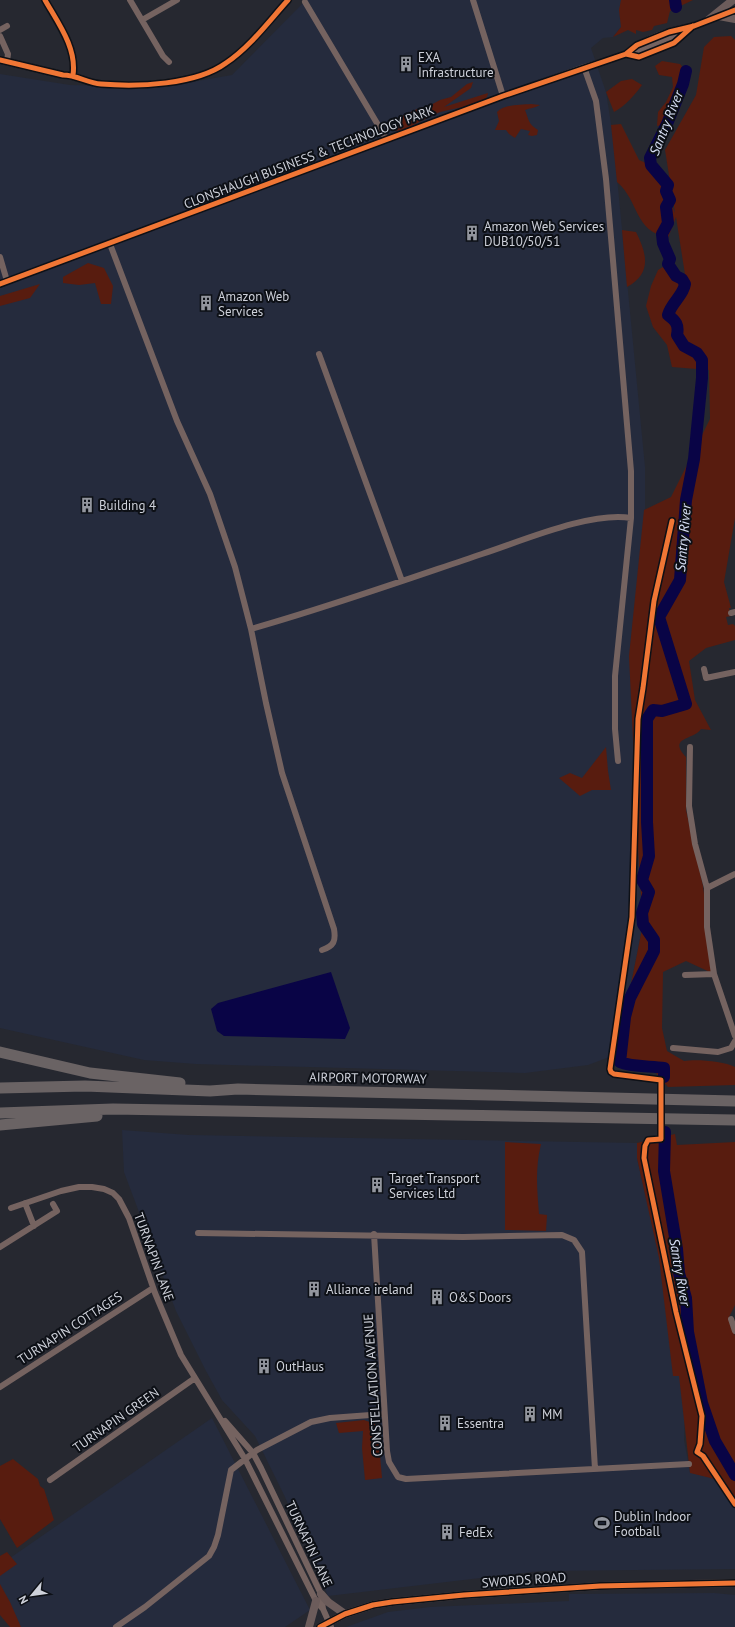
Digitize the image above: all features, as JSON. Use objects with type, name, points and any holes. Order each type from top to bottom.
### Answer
[{"type":"highway","points":[[0,1052],[90,1073],[194,1084],[226,1085],[238,1089]]},
{"type":"highway","points":[[0,1081],[66,1083],[85,1086]]},
{"type":"highway","name":"AIRPORT MOTORWAY","points":[[0,1088],[85,1086],[210,1091],[238,1089],[735,1101]]},
{"type":"highway","points":[[0,1113],[114,1109],[735,1120]]},
{"type":"highway","points":[[0,1125],[132,1113],[207,1110]]},
{"type":"highway","points":[[0,1128],[19,1124]]},
{"type":"main road","points":[[708,20],[733,0]]},
{"type":"main road","points":[[719,16],[735,19]]},
{"type":"main road","name":"SWORDS ROAD","points":[[320,1627],[330,1624],[345,1614],[373,1604],[464,1595],[600,1586],[735,1583]]},
{"type":"main road","points":[[309,1627],[318,1598],[328,1602],[345,1614]]},
{"type":"street","points":[[45,0],[67,40],[75,67],[73,75]]},
{"type":"street","points":[[130,0],[168,62]]},
{"type":"street","points":[[142,20],[177,0]]},
{"type":"street","points":[[0,36],[8,54],[3,61],[56,74],[73,75],[87,82],[99,84],[125,86],[156,84],[196,77],[212,72],[227,63],[288,0]]},
{"type":"street","points":[[473,0],[503,96]]},
{"type":"street","name":"CLONSHAUGH BUSINESS & TECHNOLOGY PARK","points":[[305,2],[386,140]]},
{"type":"street","name":"CLONSHAUGH BUSINESS & TECHNOLOGY PARK","points":[[0,257],[3,283],[503,96],[584,67],[626,54],[637,45],[679,28],[694,26],[735,10]]},
{"type":"street","points":[[0,30],[8,26]]},
{"type":"street","name":"CLONSHAUGH BUSINESS & TECHNOLOGY PARK","points":[[626,54],[639,57],[674,43],[694,26]]},
{"type":"street","points":[[584,67],[596,101],[606,179],[630,445],[631,518],[615,676],[615,729],[618,761]]},
{"type":"street","points":[[110,244],[177,421],[210,494],[235,566],[251,629],[282,772],[334,929],[336,938],[334,944],[330,948],[322,950]]},
{"type":"street","points":[[319,354],[402,581]]},
{"type":"street","points":[[251,629],[300,615],[579,522],[622,516],[631,518]]},
{"type":"street","points":[[704,669],[706,678],[735,672]]},
{"type":"street","points":[[690,747],[690,806],[695,844],[706,888],[707,926],[714,974],[735,1036]]},
{"type":"street","points":[[706,888],[735,874]]},
{"type":"street","points":[[684,975],[714,974]]},
{"type":"street","points":[[673,1048],[718,1052],[731,1048],[735,1041]]},
{"type":"street","name":"TURNAPIN LANE","points":[[11,1208],[79,1187],[92,1186],[113,1193],[124,1207],[129,1218],[153,1288],[181,1355],[245,1459],[318,1598]]},
{"type":"street","points":[[25,1203],[34,1226]]},
{"type":"street","points":[[0,1247],[57,1211],[53,1204]]},
{"type":"street","points":[[198,1233],[463,1236],[562,1235],[574,1240],[582,1252],[596,1469]]},
{"type":"street","name":"CONSTELLATION AVENUE","points":[[374,1234],[384,1414],[389,1462],[398,1477],[406,1480],[689,1464]]},
{"type":"street","name":"TURNAPIN COTTAGES","points":[[0,1386],[153,1288]]},
{"type":"street","points":[[731,1319],[735,1331]]},
{"type":"street","name":"TURNAPIN GREEN","points":[[50,1480],[195,1378]]},
{"type":"street","name":"TURNAPIN LANE","points":[[216,1410],[253,1453],[330,1624]]},
{"type":"street","points":[[116,1627],[145,1607],[209,1556],[218,1535],[229,1473],[231,1470],[253,1453],[311,1422],[330,1418],[384,1414]]},
{"type":"shaded area","points":[[306,0],[624,0],[621,27],[613,37],[603,38],[591,48],[606,92],[613,136],[645,467],[645,509],[630,651],[643,924],[631,984],[612,1056],[588,1065],[525,1073],[196,1064],[144,1060],[0,1028],[0,74],[70,85],[163,87],[232,75]]},
{"type":"shaded area","points":[[621,0],[693,0],[670,11],[667,23],[654,26],[652,30],[643,32],[636,30],[636,34],[628,30],[613,37],[621,27],[619,10]]},
{"type":"shaded area","points":[[731,36],[735,40],[735,518],[724,582],[731,608],[729,608],[731,616],[726,617],[728,625],[733,624],[735,626],[735,640],[706,648],[689,661],[695,700],[711,730],[701,729],[698,733],[681,742],[679,746],[686,757],[686,810],[703,886],[714,974],[686,961],[663,972],[662,1028],[667,1051],[684,1061],[710,1061],[724,1063],[735,1067],[735,1085],[668,1087],[655,1072],[624,1069],[625,1060],[617,1045],[618,1025],[631,984],[643,924],[629,656],[644,510],[671,497],[710,419],[709,370],[672,367],[667,345],[653,327],[646,306],[651,286],[658,270],[668,264],[677,271],[684,289],[686,281],[676,217],[668,238],[648,229],[643,222],[630,198],[617,182],[611,125],[621,124],[639,160],[651,165],[668,185],[666,191],[675,213],[665,150],[696,95],[704,47],[714,37]]},
{"type":"shaded area","points":[[662,61],[680,64],[687,73],[686,91],[676,101],[667,124],[657,126],[658,112],[666,102],[673,87],[672,77],[659,75],[655,66]]},
{"type":"shaded area","points":[[632,79],[642,85],[630,100],[614,112],[606,92],[621,81]]},
{"type":"shaded area","points":[[473,82],[471,88],[444,107],[488,93],[487,97],[480,103],[440,112],[403,130],[395,131],[399,124],[398,118],[417,109],[451,97],[467,84]]},
{"type":"shaded area","points":[[513,105],[540,105],[525,110],[531,124],[538,130],[537,135],[528,135],[530,131],[521,129],[515,138],[506,130],[495,130],[499,121],[497,112],[500,109]]},
{"type":"shaded area","points":[[622,230],[636,232],[645,255],[644,269],[635,282],[627,287]]},
{"type":"shaded area","points":[[88,263],[104,268],[113,286],[111,304],[101,304],[95,283],[79,285],[63,283],[63,277]]},
{"type":"shaded area","points":[[40,284],[30,298],[0,306],[0,296]]},
{"type":"shaded area","points":[[606,747],[611,790],[592,790],[580,796],[559,778],[570,773],[582,778]]},
{"type":"shaded area","points":[[331,972],[350,1028],[345,1039],[224,1036],[217,1031],[211,1009],[218,1003]]},
{"type":"shaded area","points":[[122,1130],[189,1135],[637,1143],[637,1158],[686,1372],[684,1440],[690,1472],[719,1480],[735,1498],[735,1569],[540,1571],[328,1596],[285,1497],[255,1436],[222,1400],[176,1311],[124,1172]]},
{"type":"shaded area","points":[[675,1134],[677,1145],[735,1142],[735,1305],[729,1317],[735,1336],[735,1498],[719,1480],[690,1473],[679,1376],[673,1376],[659,1258],[637,1158],[637,1143]]},
{"type":"shaded area","points":[[505,1142],[541,1144],[537,1170],[539,1214],[547,1215],[546,1231],[505,1230]]},
{"type":"shaded area","points":[[212,1418],[310,1610],[285,1627],[20,1627],[0,1595],[0,1565]]},
{"type":"shaded area","points":[[364,1420],[375,1424],[378,1433],[382,1478],[365,1480],[362,1448],[363,1431],[339,1433],[336,1423]]},
{"type":"shaded area","points":[[13,1459],[38,1479],[40,1486],[44,1489],[54,1520],[17,1548],[0,1519],[0,1466]]},
{"type":"shaded area","points":[[7,1552],[17,1564],[0,1576],[0,1556]]},
{"type":"shaded area","points":[[0,1584],[21,1627],[10,1627],[0,1615]]},
{"type":"shaded area","points":[[714,1593],[735,1595],[735,1627],[346,1627],[388,1612],[430,1607],[569,1601],[569,1594]]},
{"type":"waterway","name":"Santry River","points":[[675,0],[676,7]]},
{"type":"waterway","name":"Santry River","points":[[664,1077],[664,1068],[635,1066],[620,1062],[625,1017],[630,998],[654,951],[654,940],[643,924],[642,913],[649,892],[642,880],[649,856],[647,822],[647,719],[653,710],[662,711],[686,704],[659,617],[680,580],[686,500],[694,459],[702,378],[702,360],[697,353],[684,346],[677,335],[678,328],[676,324],[668,315],[682,292],[685,284],[682,279],[676,276],[668,264],[670,259],[663,243],[662,234],[668,223],[666,207],[670,200],[666,191],[668,185],[651,165],[650,158],[667,124],[683,84],[686,71]]},
{"type":"waterway","name":"Santry River","points":[[665,1132],[664,1171],[677,1249],[679,1273],[686,1298],[688,1332],[702,1403],[715,1441],[735,1475]]},
{"type":"cycle path","points":[[45,0],[61,27],[69,45],[72,55],[73,75]]},
{"type":"cycle path","points":[[0,60],[73,76],[101,84],[132,85],[166,83],[183,80],[214,70],[235,57],[259,33],[288,0]]},
{"type":"cycle path","points":[[0,284],[503,96],[626,54],[637,45],[669,32],[694,26],[735,10]]},
{"type":"cycle path","points":[[626,54],[639,57],[674,43],[693,26]]},
{"type":"cycle path","points":[[672,521],[654,601],[638,719],[632,917],[610,1069],[614,1074],[661,1080],[661,1139],[648,1140],[645,1146],[644,1158],[676,1312],[702,1416],[700,1444],[697,1452],[703,1456],[735,1504]]},
{"type":"cycle path","points":[[320,1627],[345,1614],[373,1605],[392,1602],[464,1595],[600,1586],[735,1583]]},
{"type":"place","name":"EXA Infrastructure","points":[[406,64]]},
{"type":"place","name":"Amazon Web Services DUB10/50/51","points":[[472,233]]},
{"type":"place","name":"Amazon Web Services","points":[[206,303]]},
{"type":"place","name":"Building 4","points":[[87,505]]},
{"type":"place","name":"Target Transport Services Ltd","points":[[377,1185]]},
{"type":"place","name":"Alliance ireland","points":[[314,1289]]},
{"type":"place","name":"O&S Doors","points":[[437,1297]]},
{"type":"place","name":"OutHaus","points":[[264,1366]]},
{"type":"place","name":"MM","points":[[530,1414]]},
{"type":"place","name":"Essentra","points":[[445,1423]]},
{"type":"place","name":"Dublin Indoor Football","points":[[602,1523]]},
{"type":"place","name":"FedEx","points":[[447,1532]]}]
